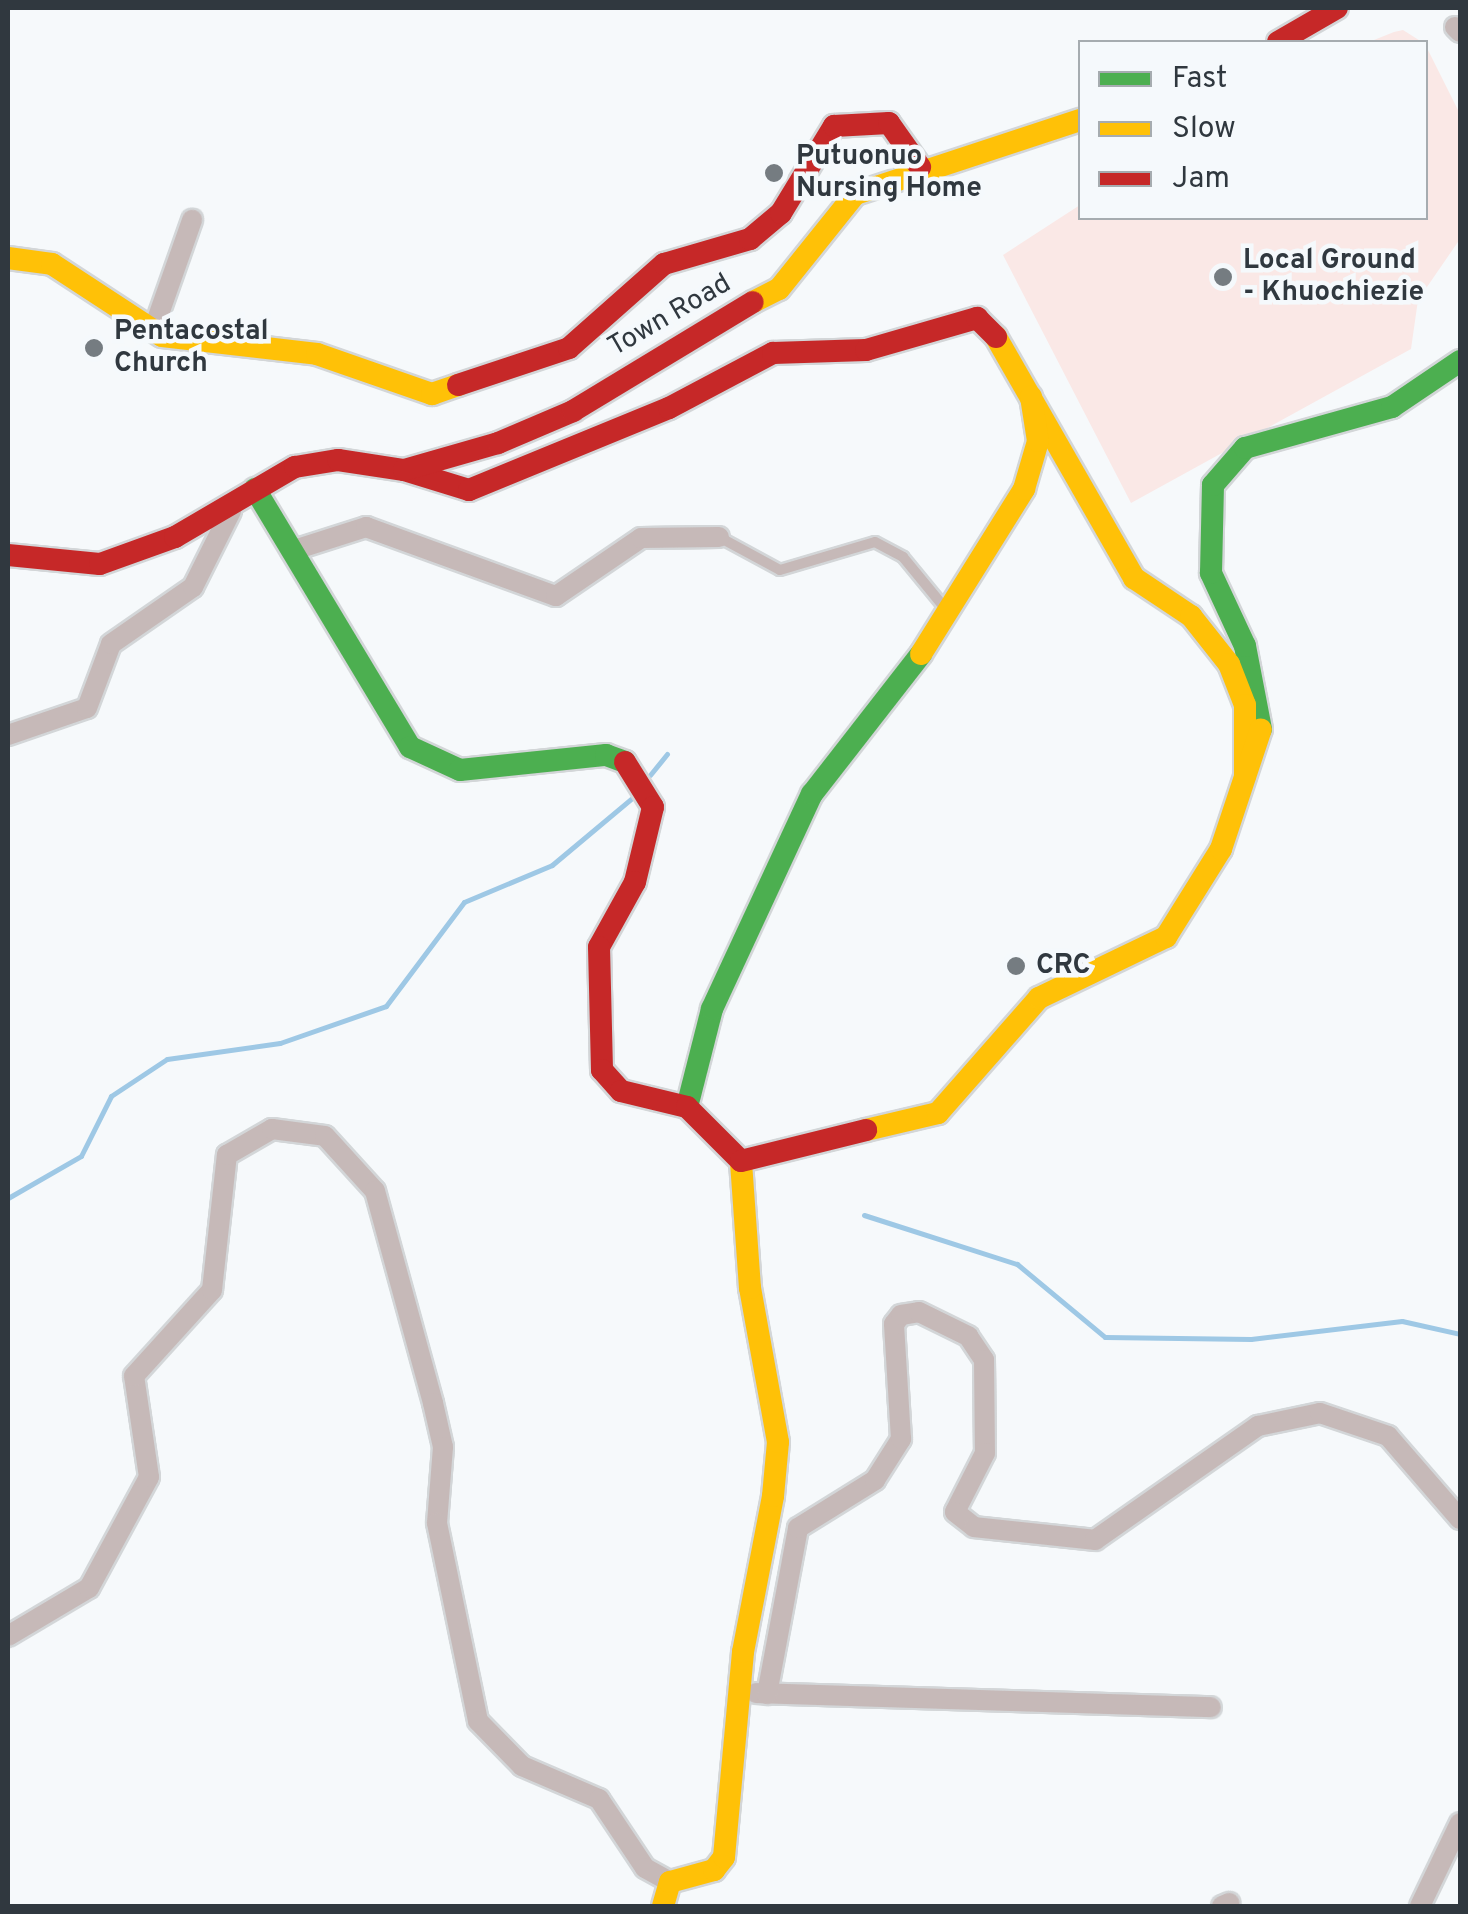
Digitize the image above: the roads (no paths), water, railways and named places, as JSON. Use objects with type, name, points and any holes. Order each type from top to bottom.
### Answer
[{"type":"main road","points":[[1281,40],[1337,8]]},
{"type":"main road","points":[[8,258],[52,264],[154,331],[317,354],[432,394],[569,348],[664,264],[750,240],[781,213],[834,126],[864,117],[890,123],[920,167]]},
{"type":"main road","name":"Town Road","points":[[8,555],[86,564],[135,556],[295,467],[338,460],[404,470],[573,411],[696,329],[778,289],[855,194],[920,167],[1078,121]]},
{"type":"main road","points":[[404,470],[468,490],[669,408],[773,353],[882,348],[966,315],[994,329],[1023,372],[1134,578],[1191,616],[1229,664],[1244,705],[1248,792]]},
{"type":"main road","points":[[741,1162],[938,1113],[1039,998],[1166,937],[1248,792],[1263,739],[1259,693],[1212,572],[1212,485],[1245,448],[1392,408],[1460,361]]},
{"type":"main road","points":[[687,1107],[712,1010],[781,854],[830,766],[910,670],[945,608],[1024,488],[1038,441],[1023,372]]},
{"type":"main road","points":[[254,489],[386,714],[433,762],[460,770],[606,755],[635,774],[653,807],[650,840],[598,947],[596,1040],[602,1070],[621,1090],[687,1107],[741,1162],[750,1288],[778,1442],[739,1693],[724,1857],[714,1870],[670,1882],[663,1906]]},
{"type":"street","points":[[154,331],[192,220]]},
{"type":"street","points":[[8,735],[87,708],[111,644],[192,588],[219,527],[254,489]]},
{"type":"street","points":[[291,552],[366,527],[556,596],[641,538],[718,537]]},
{"type":"street","points":[[8,1636],[89,1588],[149,1477],[134,1376],[212,1290],[227,1155],[272,1129],[324,1136],[374,1191],[433,1403],[442,1446],[437,1523],[478,1721],[522,1766],[599,1799],[644,1868],[670,1882]]},
{"type":"street","points":[[767,1694],[798,1528],[875,1480],[900,1440],[894,1324],[901,1315],[919,1312],[968,1336],[984,1360],[985,1453],[955,1512],[974,1527],[1096,1540],[1258,1426],[1320,1413],[1388,1436],[1460,1519]]},
{"type":"street","points":[[739,1693],[1212,1707]]},
{"type":"street","points":[[1420,1906],[1460,1822]]},
{"type":"lane","points":[[718,537],[780,570],[874,542],[903,557],[945,608]]},
{"type":"waterway","points":[[650,775],[667,754]]},
{"type":"waterway","points":[[8,1198],[81,1156],[111,1096],[167,1059],[280,1043],[386,1006],[464,902],[552,865],[631,799]]},
{"type":"waterway","points":[[864,1215],[1017,1264],[1105,1337],[1251,1339],[1402,1321],[1460,1334]]},
{"type":"place","name":"Putuonuo Nursing Home","points":[[774,173]]},
{"type":"place","name":"Local Ground - Khuochiezie","points":[[1223,277]]},
{"type":"place","name":"Pentacostal Church","points":[[94,348]]},
{"type":"place","name":"CRC","points":[[1016,966]]}]
